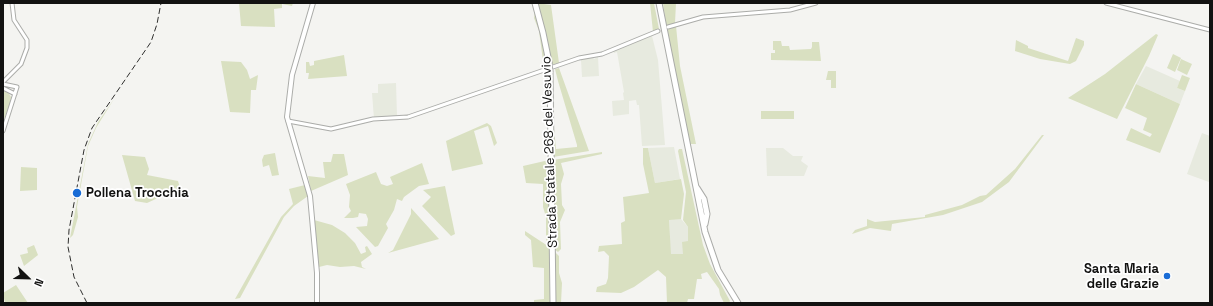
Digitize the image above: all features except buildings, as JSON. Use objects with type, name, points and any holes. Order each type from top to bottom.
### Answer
[{"type":"highway","name":"Strada Statale 268 del Vesuvio","points":[[535,3],[544,33],[550,72],[553,303]]},
{"type":"highway","points":[[656,3],[685,142]]},
{"type":"highway","points":[[659,3],[686,150],[706,247],[718,276],[735,303]]},
{"type":"highway","points":[[686,150],[709,248],[725,282],[738,303]]},
{"type":"main road","points":[[313,3],[292,75],[288,119],[310,196],[317,303]]},
{"type":"street","points":[[3,131],[17,87],[15,85],[9,86],[3,83],[21,64],[27,45],[26,38],[14,20],[12,3]]},
{"type":"street","points":[[668,27],[703,17],[790,10],[816,3]]},
{"type":"street","points":[[1106,3],[1210,30]]},
{"type":"street","points":[[288,119],[331,129],[340,129],[372,120],[408,116],[578,58],[602,54],[658,31]]},
{"type":"street","points":[[3,88],[15,94]]},
{"type":"shaded area","points":[[652,36],[658,60],[665,145],[642,146],[639,105],[637,105],[636,100],[629,101],[629,114],[613,116],[612,101],[624,100],[624,92],[617,52],[614,53],[613,51]]},
{"type":"shaded area","points":[[593,57],[594,59],[598,57],[599,76],[582,77],[581,60]]},
{"type":"shaded area","points":[[1146,66],[1180,81],[1177,88],[1185,91],[1180,104],[1136,84]]},
{"type":"shaded area","points":[[396,83],[397,116],[374,119],[372,93],[378,93],[378,84]]},
{"type":"shaded area","points":[[1202,133],[1210,136],[1209,182],[1187,174]]},
{"type":"shaded area","points":[[674,147],[680,179],[655,183],[648,148]]},
{"type":"shaded area","points":[[766,148],[783,148],[793,156],[803,156],[801,161],[808,166],[804,176],[767,176]]},
{"type":"shaded area","points":[[669,219],[681,219],[688,227],[688,242],[683,254],[670,254]]},
{"type":"green space","points":[[239,3],[293,3],[292,6],[282,4],[282,8],[274,9],[275,27],[241,26]]},
{"type":"green space","points":[[537,3],[551,5],[559,63],[551,65]]},
{"type":"green space","points":[[650,3],[654,3],[659,29],[653,32]]},
{"type":"green space","points":[[663,3],[676,3],[675,23],[666,26]]},
{"type":"green space","points":[[535,11],[546,57],[546,67],[544,68],[539,31],[534,18]]},
{"type":"green space","points":[[676,26],[680,66],[696,144],[689,144],[667,30]]},
{"type":"green space","points":[[1156,34],[1158,35],[1149,56],[1117,119],[1068,98],[1105,74]]},
{"type":"green space","points":[[1076,38],[1084,41],[1084,45],[1076,61],[1070,64],[1040,59],[1015,51],[1016,40],[1028,46],[1028,48],[1068,61]]},
{"type":"green space","points":[[773,41],[781,41],[782,46],[789,46],[790,50],[811,49],[812,42],[819,42],[821,61],[771,60],[771,53],[775,53],[775,50],[773,50]]},
{"type":"green space","points":[[1173,54],[1181,58],[1175,72],[1167,68]]},
{"type":"green space","points":[[344,55],[347,76],[308,79],[309,73],[306,73],[306,62],[309,62],[310,66],[314,65],[314,61]]},
{"type":"green space","points":[[1181,59],[1192,64],[1187,75],[1177,70]]},
{"type":"green space","points":[[221,61],[241,62],[247,70],[250,79],[258,75],[256,90],[251,90],[250,113],[230,112]]},
{"type":"green space","points":[[559,68],[589,151],[553,157],[553,117],[556,149],[577,147],[555,69]]},
{"type":"green space","points":[[828,71],[836,71],[836,88],[831,88],[831,80],[826,80]]},
{"type":"green space","points":[[1182,75],[1190,78],[1185,91],[1177,88]]},
{"type":"green space","points":[[1136,84],[1180,104],[1160,153],[1126,140],[1131,128],[1150,137],[1152,134],[1143,130],[1147,118],[1125,108]]},
{"type":"green space","points":[[3,90],[8,92],[11,97],[3,122]]},
{"type":"green space","points":[[114,99],[96,128],[88,146],[77,207],[78,217],[73,235],[70,238],[88,144],[98,122]]},
{"type":"green space","points":[[761,111],[794,111],[794,119],[761,119]]},
{"type":"green space","points":[[487,123],[491,126],[497,143],[494,146],[488,126],[474,131],[483,164],[452,171],[446,141]]},
{"type":"green space","points":[[1042,135],[1044,135],[1009,182],[982,202],[943,215],[892,224],[891,231],[870,228],[852,234],[855,230],[867,226],[867,219],[875,222],[925,217],[925,215],[962,205],[980,196],[986,195],[1015,169]]},
{"type":"green space","points":[[643,148],[648,148],[655,183],[681,179],[684,194],[681,219],[669,220],[671,254],[683,254],[682,242],[688,241],[688,227],[683,220],[686,192],[678,151],[679,149],[682,149],[703,245],[710,264],[730,301],[729,303],[724,303],[719,289],[707,272],[701,274],[702,279],[697,279],[694,299],[688,299],[687,303],[667,303],[666,277],[658,270],[634,287],[621,293],[596,292],[597,287],[606,284],[608,278],[609,256],[604,251],[598,252],[599,246],[622,244],[621,223],[625,221],[623,197],[649,193],[643,164]]},
{"type":"green space","points":[[602,152],[602,154],[561,163],[564,174],[561,184],[562,205],[565,210],[560,222],[561,249],[558,252],[554,249],[553,160]]},
{"type":"green space","points":[[275,153],[279,175],[272,176],[269,165],[263,167],[262,160],[264,155]]},
{"type":"green space","points":[[333,154],[344,154],[348,175],[311,191],[308,176],[325,178],[323,162],[331,162]]},
{"type":"green space","points":[[122,155],[145,157],[149,169],[147,175],[178,181],[180,188],[147,203],[135,201]]},
{"type":"green space","points":[[549,160],[551,246],[546,240],[546,217],[543,207],[543,184],[526,183],[523,166]]},
{"type":"green space","points":[[422,163],[429,184],[419,186],[404,197],[402,201],[397,199],[394,210],[386,224],[388,228],[378,246],[375,247],[356,227],[367,226],[368,219],[366,214],[359,213],[358,217],[344,218],[351,211],[349,207],[350,195],[346,184],[376,172],[381,184],[387,186],[393,184],[390,177]]},
{"type":"green space","points":[[21,167],[37,168],[37,190],[20,191]]},
{"type":"green space","points":[[305,185],[308,196],[294,206],[284,217],[240,298],[235,299],[281,217],[293,204],[289,189]]},
{"type":"green space","points":[[445,186],[455,234],[451,236],[422,206],[431,197],[423,190]]},
{"type":"green space","points":[[411,208],[439,239],[388,253],[393,250],[411,214]]},
{"type":"green space","points":[[314,220],[332,225],[345,233],[355,243],[361,254],[366,252],[365,247],[367,246],[372,254],[361,262],[362,267],[366,269],[354,266],[340,267],[327,265],[319,267]]},
{"type":"green space","points":[[525,231],[548,246],[551,251],[551,303],[534,302],[534,300],[544,299],[544,268],[533,267],[531,240],[525,235]]},
{"type":"green space","points":[[34,245],[38,255],[24,266],[20,255],[28,253],[27,248]]},
{"type":"green space","points":[[554,251],[559,256],[559,273],[562,283],[561,303],[555,303]]},
{"type":"green space","points":[[16,285],[28,303],[5,303],[3,293]]},
{"type":"railway","points":[[87,303],[74,277],[68,247],[69,230],[84,150],[92,128],[151,42],[157,24],[161,3]]},
{"type":"place","name":"Pollena Trocchia","points":[[77,193]]},
{"type":"place","name":"Santa Maria delle Grazie","points":[[1167,276]]}]
